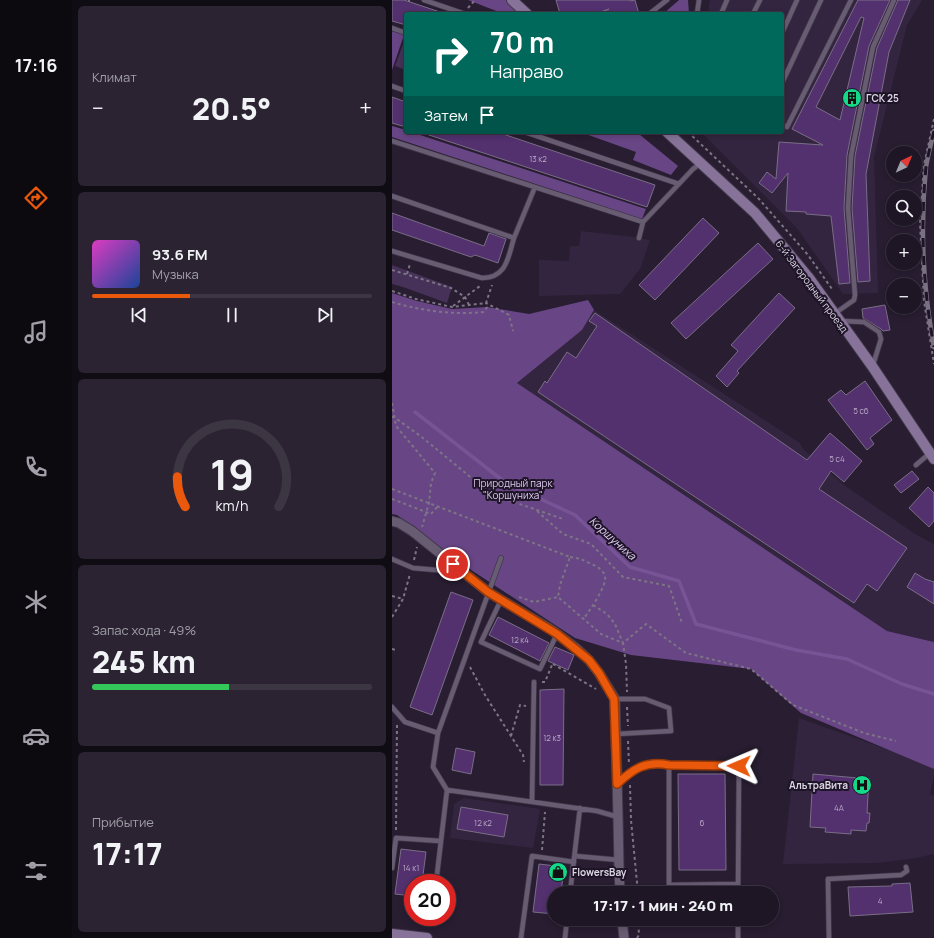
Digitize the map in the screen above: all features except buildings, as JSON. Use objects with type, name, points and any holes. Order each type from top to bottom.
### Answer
[{"type":"street","points":[[512,0],[525,12]]},
{"type":"street","name":"6-й Загородный проезд","points":[[669,134],[702,162],[755,213],[809,278],[872,366],[932,456]]},
{"type":"street","points":[[392,520],[412,531],[461,572],[488,592],[557,634],[589,660],[599,673],[614,699],[620,886]]},
{"type":"street","points":[[623,926],[624,938]]},
{"type":"street","points":[[392,934],[427,938]]},
{"type":"lane","points":[[424,0],[459,12]]},
{"type":"lane","points":[[651,12],[666,0]]},
{"type":"lane","points":[[697,12],[699,0]]},
{"type":"lane","points":[[722,12],[727,0]]},
{"type":"lane","points":[[755,12],[760,0]]},
{"type":"lane","points":[[784,29],[797,0]]},
{"type":"lane","points":[[784,79],[821,0]]},
{"type":"lane","points":[[784,126],[787,128],[851,0]]},
{"type":"lane","points":[[836,317],[854,300],[855,295],[848,208],[851,156],[873,47],[894,0]]},
{"type":"lane","points":[[392,28],[404,32]]},
{"type":"lane","points":[[392,86],[404,90]]},
{"type":"lane","points":[[531,134],[678,184]]},
{"type":"lane","points":[[392,141],[643,222]]},
{"type":"lane","points":[[639,238],[643,222],[678,184],[702,162]]},
{"type":"lane","points":[[392,251],[482,278],[494,276],[504,267],[535,186]]},
{"type":"lane","points":[[392,196],[514,238]]},
{"type":"lane","points":[[836,317],[864,322],[879,332],[881,339],[872,366]]},
{"type":"lane","points":[[916,465],[932,456]]},
{"type":"lane","points":[[437,874],[447,790],[433,766],[438,733],[501,558]]},
{"type":"lane","points":[[392,559],[413,568],[461,572]]},
{"type":"lane","points":[[501,600],[481,642],[540,670],[557,634]]},
{"type":"lane","points":[[532,801],[534,682]]},
{"type":"lane","points":[[614,699],[645,699],[669,708],[671,731],[616,734]]},
{"type":"lane","points":[[392,707],[405,722],[438,733]]},
{"type":"lane","points":[[617,784],[629,773],[649,763],[669,765],[739,766],[738,884],[669,885],[669,765]]},
{"type":"lane","points":[[447,790],[580,808],[618,817]]},
{"type":"lane","points":[[571,886],[580,808]]},
{"type":"lane","points":[[392,868],[396,838],[440,841]]},
{"type":"lane","points":[[521,938],[532,856],[619,860]]},
{"type":"lane","points":[[829,938],[828,879],[901,875],[907,871],[906,867]]},
{"type":"lane","points":[[565,938],[566,926]]},
{"type":"lane","points":[[738,926],[738,938]]},
{"type":"path","points":[[934,119],[924,165],[920,223],[924,301],[934,364]]},
{"type":"path","points":[[407,274],[409,271],[411,257]]},
{"type":"path","points":[[392,270],[451,288],[465,297],[469,305]]},
{"type":"path","points":[[452,307],[494,276]]},
{"type":"path","points":[[392,302],[435,312],[484,312],[494,276]]},
{"type":"path","points":[[392,291],[416,299],[452,307],[486,303],[509,315],[513,331]]},
{"type":"path","points":[[392,402],[393,417],[396,426],[435,473],[431,483],[429,503],[392,489]]},
{"type":"path","points":[[393,417],[423,438],[491,494],[563,519]]},
{"type":"path","points":[[392,499],[431,514],[438,506]]},
{"type":"path","points":[[536,510],[563,534],[591,544],[623,577],[669,586],[682,623]]},
{"type":"path","points":[[570,557],[580,558],[599,567],[605,575],[605,580],[594,605],[584,618]]},
{"type":"path","points":[[392,617],[403,599],[413,568]]},
{"type":"path","points":[[392,596],[403,599]]},
{"type":"path","points":[[514,596],[534,602],[558,597]]},
{"type":"path","points":[[594,605],[607,614],[615,624],[623,643],[646,624],[686,653],[751,669],[793,705],[864,732],[896,741]]},
{"type":"path","points":[[392,649],[396,650]]},
{"type":"path","points":[[465,657],[485,695],[523,755],[527,769],[533,774]]},
{"type":"path","points":[[553,664],[614,699]]},
{"type":"path","points":[[511,736],[520,705]]},
{"type":"path","points":[[396,838],[397,714]]},
{"type":"path","points":[[541,857],[546,803]]},
{"type":"path","points":[[637,938],[638,926]]},
{"type":"shaded area","points":[[710,0],[922,0],[907,25],[874,157],[878,293],[843,294],[797,228],[703,134],[784,134],[784,12],[708,12]]},
{"type":"shaded area","points":[[404,42],[404,69],[395,66]]},
{"type":"shaded area","points":[[581,231],[650,240],[640,269],[620,294],[539,296],[539,260],[569,261],[570,246],[579,246]]},
{"type":"shaded area","points":[[392,265],[452,287],[447,303],[392,284]]},
{"type":"shaded area","points":[[594,310],[800,443],[803,449],[844,485],[915,534],[934,544],[934,642],[887,631],[517,383],[582,330]]},
{"type":"shaded area","name":"АльтраВита","points":[[799,718],[934,766],[934,776],[930,794],[934,796],[934,854],[877,863],[783,864]]},
{"type":"shaded area","points":[[464,798],[540,809],[533,848],[450,838],[454,804]]},
{"type":"green space","points":[[468,0],[508,0],[522,12],[499,12]]},
{"type":"green space","points":[[679,0],[688,0],[689,12],[665,12]]},
{"type":"green space","points":[[392,31],[404,35],[392,70]]},
{"type":"green space","points":[[392,126],[404,129],[404,134],[417,134],[646,209],[642,219],[392,137]]},
{"type":"green space","points":[[586,134],[639,134],[678,166],[671,175],[633,160],[636,152]]},
{"type":"green space","name":"Природный парк \"Коршуниха\"","points":[[392,293],[417,301],[452,309],[487,307],[529,314],[588,300],[594,310],[582,330],[517,383],[887,631],[934,642],[934,769],[801,713],[751,669],[631,655],[575,638],[462,564],[397,515],[392,514]]},
{"type":"waterway","name":"Коршуниха","points":[[415,412],[506,483],[575,515],[630,567],[679,581],[696,624],[796,650],[847,659],[902,684],[934,694]]},
{"type":"railway","points":[[934,131],[926,167],[923,212],[925,280],[934,347]]},
{"type":"place","name":"ГСК 25","points":[[852,98]]},
{"type":"place","name":"АльтраВита","points":[[862,785]]},
{"type":"place","name":"FlowersBay","points":[[558,872]]},
{"type":"route","points":[[453,564],[461,572],[488,592],[557,634],[576,648],[589,660],[599,673],[614,699],[617,784],[629,773],[649,763],[669,765],[739,766]]}]
